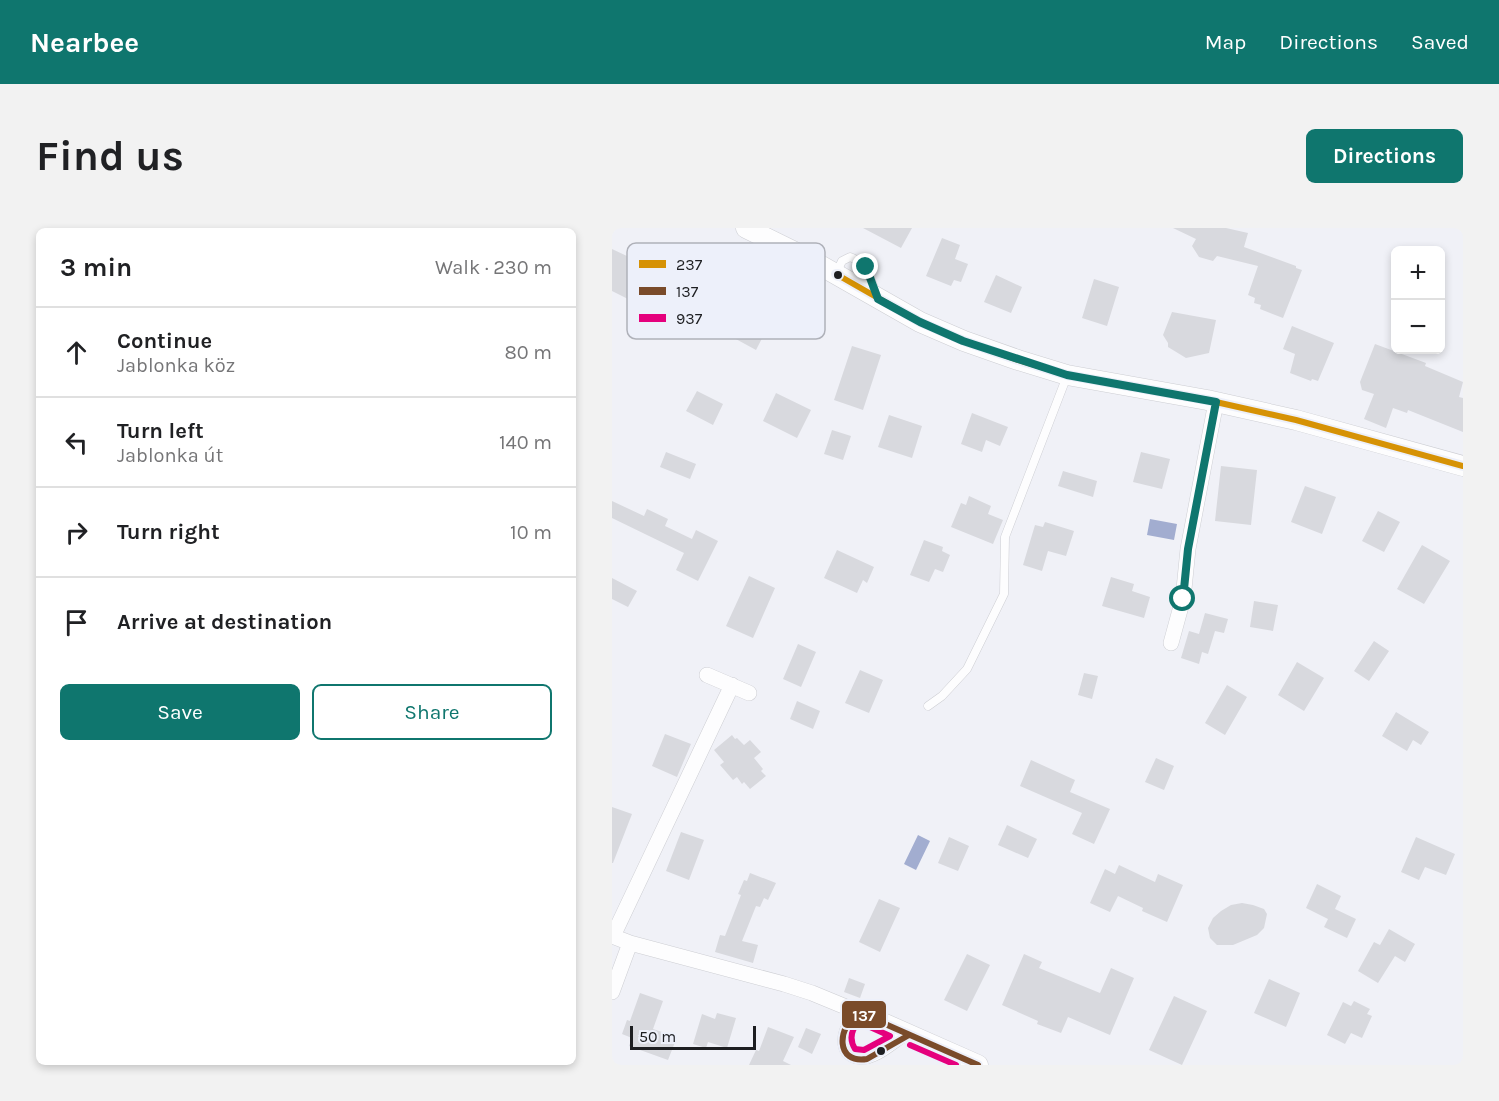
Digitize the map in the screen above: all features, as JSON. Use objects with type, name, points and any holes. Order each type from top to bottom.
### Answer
[{"type":"street","points":[[746,228],[775,243]]},
{"type":"street","points":[[825,268],[920,322],[963,341],[1067,375],[1216,402],[1296,420],[1463,466]]},
{"type":"street","points":[[1171,643],[1183,599],[1188,549],[1216,402]]},
{"type":"street","points":[[708,675],[749,693]]},
{"type":"street","points":[[732,685],[613,936],[630,943],[812,993],[978,1065]]},
{"type":"street","points":[[612,992],[630,943]]},
{"type":"lane","points":[[928,706],[942,696],[967,669],[1004,594],[1005,537],[1067,375]]},
{"type":"lane","points":[[858,1012],[845,1024],[842,1036],[845,1051],[853,1059],[873,1058],[909,1035]]},
{"type":"water","points":[[1150,519],[1177,524],[1174,540],[1147,535]]},
{"type":"water","points":[[918,835],[930,841],[916,870],[904,864]]},
{"type":"building","points":[[863,228],[912,228],[901,248]]},
{"type":"building","points":[[1173,228],[1226,228],[1248,233],[1244,247],[1302,270],[1283,318],[1260,309],[1261,305],[1254,303],[1255,298],[1248,295],[1258,266],[1217,256],[1213,261],[1199,257],[1192,246],[1196,239]]},
{"type":"building","points":[[942,238],[960,245],[955,259],[968,264],[961,282],[954,280],[951,286],[926,276]]},
{"type":"building","points":[[612,249],[627,256],[627,298],[612,291]]},
{"type":"building","points":[[996,275],[1022,287],[1011,313],[984,302]]},
{"type":"building","points":[[1094,279],[1119,287],[1107,326],[1082,318]]},
{"type":"building","points":[[1172,312],[1216,320],[1209,353],[1186,358],[1168,347],[1163,335]]},
{"type":"building","points":[[1292,326],[1334,343],[1318,381],[1312,379],[1311,381],[1290,373],[1295,354],[1283,349]]},
{"type":"building","points":[[736,339],[762,339],[756,350]]},
{"type":"building","points":[[1375,344],[1391,350],[1391,354],[1402,354],[1426,363],[1425,366],[1463,382],[1459,397],[1463,398],[1463,432],[1408,410],[1407,413],[1393,408],[1386,428],[1364,419],[1374,394],[1362,390],[1360,382]]},
{"type":"building","points":[[852,346],[881,355],[863,410],[834,400]]},
{"type":"building","points":[[697,391],[723,404],[713,425],[686,411]]},
{"type":"building","points":[[776,393],[811,410],[797,438],[763,421]]},
{"type":"building","points":[[972,413],[1008,427],[1000,446],[986,440],[982,452],[961,444]]},
{"type":"building","points":[[889,415],[922,426],[912,458],[878,447]]},
{"type":"building","points":[[832,430],[851,436],[843,460],[824,454]]},
{"type":"building","points":[[666,452],[696,464],[690,479],[660,467]]},
{"type":"building","points":[[1141,452],[1170,459],[1162,489],[1133,482]]},
{"type":"building","points":[[1221,466],[1257,470],[1251,525],[1215,521]]},
{"type":"building","points":[[1063,471],[1097,481],[1093,497],[1058,486]]},
{"type":"building","points":[[1305,486],[1336,497],[1322,534],[1291,522]]},
{"type":"building","points":[[969,496],[991,506],[988,514],[1003,520],[993,544],[951,527],[961,503],[966,505]]},
{"type":"building","points":[[612,501],[644,516],[647,509],[668,519],[665,526],[692,539],[696,530],[718,541],[698,581],[676,570],[684,553],[612,518]]},
{"type":"building","points":[[1378,511],[1400,522],[1384,552],[1362,541]]},
{"type":"building","points":[[1045,522],[1074,531],[1066,556],[1048,551],[1042,571],[1023,565],[1035,525],[1043,527]]},
{"type":"building","points":[[924,540],[943,547],[942,551],[950,555],[943,572],[935,569],[929,582],[910,575]]},
{"type":"building","points":[[1422,545],[1450,561],[1424,604],[1397,589]]},
{"type":"building","points":[[837,550],[874,567],[867,583],[863,580],[857,593],[824,578]]},
{"type":"building","points":[[749,576],[775,588],[753,638],[726,626]]},
{"type":"building","points":[[1111,577],[1134,584],[1132,591],[1150,597],[1144,618],[1102,606]]},
{"type":"building","points":[[612,578],[637,591],[628,607],[612,599]]},
{"type":"building","points":[[1254,601],[1278,605],[1273,631],[1250,627]]},
{"type":"building","points":[[1205,613],[1228,619],[1224,633],[1215,631],[1208,654],[1202,652],[1199,664],[1181,658],[1189,631],[1199,634]]},
{"type":"building","points":[[1374,641],[1389,651],[1369,681],[1354,671]]},
{"type":"building","points":[[798,644],[816,652],[801,687],[783,679]]},
{"type":"building","points":[[1297,662],[1324,678],[1304,711],[1278,695]]},
{"type":"building","points":[[860,670],[883,680],[869,713],[845,703]]},
{"type":"building","points":[[1084,673],[1098,676],[1092,699],[1078,695]]},
{"type":"building","points":[[1227,685],[1247,697],[1225,735],[1205,723]]},
{"type":"building","points":[[797,701],[820,711],[813,729],[790,719]]},
{"type":"building","points":[[1396,712],[1429,732],[1421,745],[1413,740],[1407,751],[1382,736]]},
{"type":"building","points":[[665,734],[691,744],[677,777],[652,766]]},
{"type":"building","points":[[732,735],[744,745],[750,740],[761,752],[754,758],[766,776],[750,789],[737,777],[733,780],[720,765],[724,762],[714,750]]},
{"type":"building","points":[[1156,758],[1174,766],[1164,790],[1145,782]]},
{"type":"building","points":[[1031,760],[1075,780],[1070,792],[1110,809],[1094,844],[1072,834],[1082,813],[1020,786]]},
{"type":"building","points":[[612,807],[632,814],[613,863],[612,863]]},
{"type":"building","points":[[1007,825],[1037,839],[1028,858],[998,845]]},
{"type":"building","points":[[681,832],[704,840],[689,880],[666,871]]},
{"type":"building","points":[[949,837],[969,846],[958,871],[938,863]]},
{"type":"building","points":[[1416,837],[1455,854],[1446,875],[1425,867],[1419,880],[1401,872]]},
{"type":"building","points":[[1119,865],[1155,882],[1158,874],[1183,885],[1167,922],[1142,911],[1143,908],[1118,896],[1110,912],[1090,903],[1105,869],[1115,874]]},
{"type":"building","points":[[750,873],[776,883],[768,900],[764,898],[760,907],[756,906],[742,941],[758,945],[753,963],[715,952],[720,935],[725,936],[741,895],[738,894]]},
{"type":"building","points":[[1317,884],[1341,896],[1335,909],[1356,919],[1347,938],[1324,927],[1328,919],[1306,908]]},
{"type":"building","points":[[879,899],[900,908],[880,952],[859,942]]},
{"type":"building","points":[[1242,903],[1264,909],[1267,914],[1264,928],[1257,935],[1233,945],[1217,945],[1210,938],[1208,928],[1213,918],[1231,905]]},
{"type":"building","points":[[1389,929],[1415,944],[1405,962],[1395,956],[1378,983],[1358,971],[1374,942],[1380,945]]},
{"type":"building","points":[[967,954],[990,965],[967,1011],[944,1000]]},
{"type":"building","points":[[1024,954],[1042,962],[1039,968],[1100,993],[1111,968],[1134,978],[1110,1035],[1068,1017],[1061,1033],[1037,1024],[1038,1021],[1002,1005]]},
{"type":"building","points":[[849,978],[865,984],[860,998],[844,992]]},
{"type":"building","points":[[1269,979],[1300,993],[1286,1027],[1254,1013]]},
{"type":"building","points":[[640,993],[663,1001],[653,1029],[677,1037],[668,1060],[629,1046],[632,1038],[622,1034],[627,1020],[630,1021]]},
{"type":"building","points":[[1174,996],[1207,1011],[1182,1065],[1149,1050]]},
{"type":"building","points":[[1354,1001],[1370,1009],[1367,1014],[1372,1016],[1362,1038],[1351,1033],[1345,1044],[1327,1035],[1343,1002],[1351,1006]]},
{"type":"building","points":[[717,1013],[736,1018],[727,1048],[708,1042],[706,1048],[693,1044],[702,1014],[715,1019]]},
{"type":"building","points":[[768,1027],[794,1037],[783,1061],[791,1065],[749,1065],[756,1050],[759,1051]]},
{"type":"building","points":[[806,1028],[821,1034],[812,1054],[798,1047]]},
{"type":"transit line","name":"237","points":[[836,274],[920,322],[964,341],[1018,360],[1067,375],[1207,400],[1296,420],[1463,466]]},
{"type":"transit line","name":"137","points":[[909,1035],[867,1059],[849,1056],[843,1043],[846,1027],[858,1012],[978,1065]]},
{"type":"transit line","name":"937","points":[[859,1022],[890,1036],[864,1050],[855,1049],[852,1035],[859,1022]]},
{"type":"transit line","name":"937","points":[[910,1045],[956,1065]]},
{"type":"route","points":[[866,267],[878,299],[920,322],[963,341],[1067,375],[1216,402],[1188,549],[1183,599]]}]
